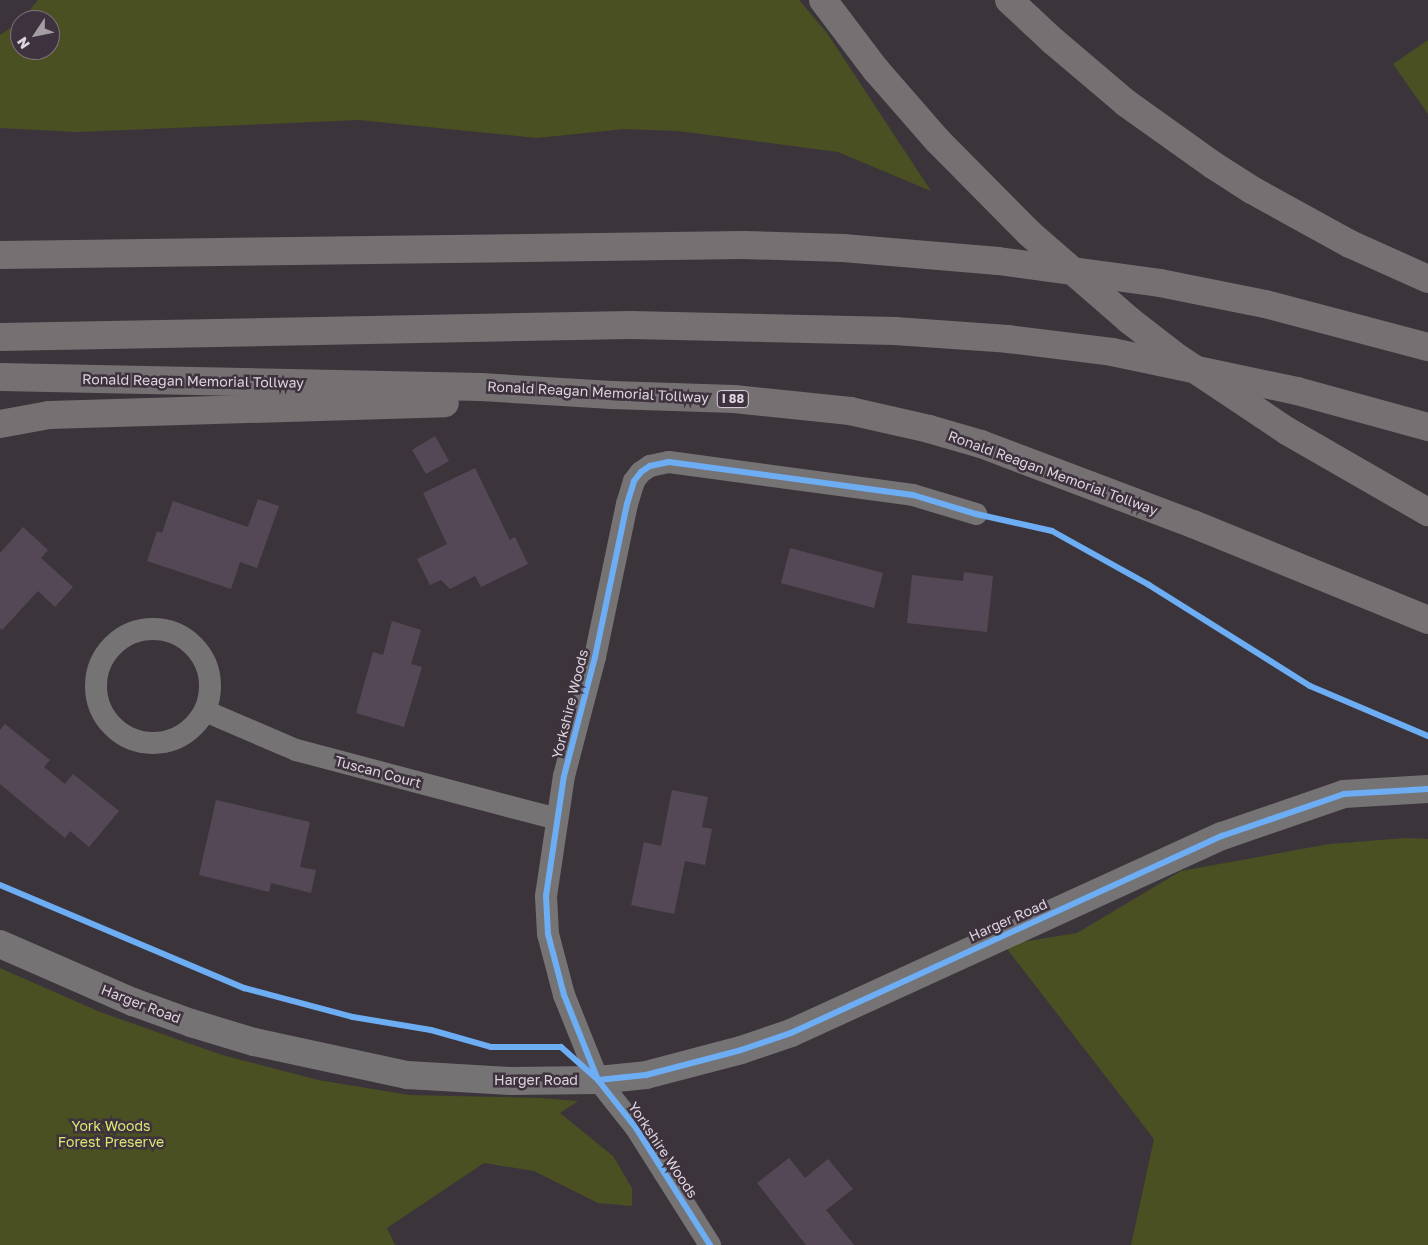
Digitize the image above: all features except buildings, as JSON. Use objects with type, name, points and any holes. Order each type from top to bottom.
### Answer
[{"type":"highway","points":[[823,0],[886,83],[938,141],[1029,234],[1121,314],[1178,358],[1287,431],[1428,512]]},
{"type":"highway","points":[[1009,0],[1060,47],[1126,103],[1214,166],[1261,195],[1350,244],[1428,279]]},
{"type":"highway","points":[[0,255],[743,245],[843,248],[998,261],[1160,283],[1265,304],[1428,347]]},
{"type":"highway","points":[[0,337],[630,325],[895,331],[1008,339],[1112,352],[1297,391],[1428,427]]},
{"type":"highway","name":"Ronald Reagan Memorial Tollway","points":[[0,376],[481,387],[612,395],[734,399],[817,406],[930,429],[981,444],[1108,491],[1428,620]]},
{"type":"highway","points":[[0,424],[58,415],[446,403],[612,395]]},
{"type":"street","name":"Yorkshire Woods","points":[[710,1245],[636,1128],[598,1080],[564,995],[548,934],[546,896],[564,776],[614,573],[627,504],[634,481],[641,472],[650,466],[669,462],[913,494],[976,514]]},
{"type":"street","points":[[148,629],[162,631],[186,640],[200,654],[208,672],[210,692],[205,711],[194,726],[180,737],[172,740],[145,743],[128,738],[114,728],[103,713],[97,696],[97,678],[102,661],[113,645],[129,634],[148,629]]},
{"type":"street","name":"Tuscan Court","points":[[205,711],[296,750],[557,819]]},
{"type":"street","name":"Harger Road","points":[[0,944],[133,1002],[254,1042],[407,1075],[512,1081],[598,1080],[646,1075],[733,1052],[791,1033],[1222,836],[1344,794],[1428,788]]},
{"type":"green space","points":[[38,0],[799,0],[827,33],[931,191],[838,152],[678,131],[624,129],[537,138],[359,120],[77,132],[0,128],[0,35],[10,28],[10,60],[60,60],[60,10],[30,10]]},
{"type":"green space","points":[[1428,40],[1428,114],[1393,64]]},
{"type":"green space","points":[[1406,838],[1428,839],[1428,1245],[1131,1245],[1154,1139],[1004,945],[1077,933],[1181,871],[1329,844]]},
{"type":"green space","name":"York Woods Forest Preserve","points":[[0,968],[100,1012],[222,1055],[318,1080],[409,1095],[541,1098],[578,1101],[560,1113],[613,1156],[632,1188],[632,1206],[598,1203],[534,1171],[484,1163],[387,1228],[395,1245],[0,1245]]},
{"type":"cycle path","points":[[710,1245],[636,1128],[598,1080],[564,995],[548,934],[546,896],[564,776],[595,657],[627,504],[634,481],[641,472],[650,466],[669,462],[913,495],[976,514],[1052,531],[1149,585],[1310,686],[1428,736]]},
{"type":"cycle path","points":[[598,1080],[646,1075],[741,1050],[791,1033],[1222,836],[1344,794],[1428,789]]},
{"type":"cycle path","points":[[0,885],[244,988],[353,1017],[431,1030],[491,1047],[561,1047],[596,1078]]}]
